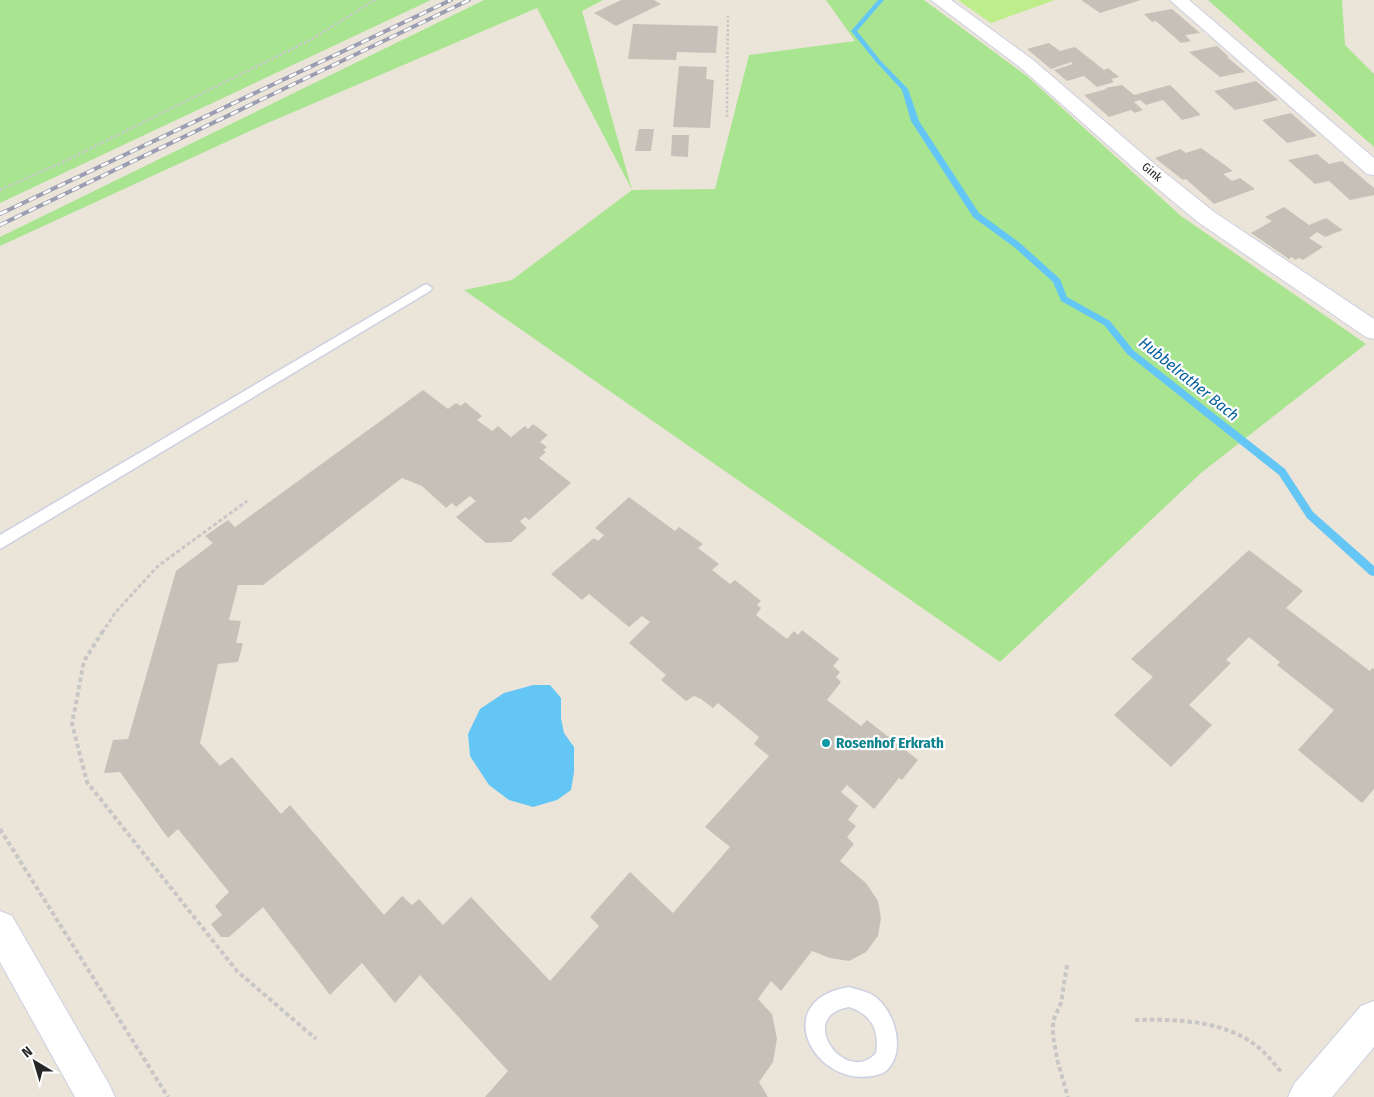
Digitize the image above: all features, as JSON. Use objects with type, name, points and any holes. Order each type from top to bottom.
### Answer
[{"type":"street","name":"Gink","points":[[940,0],[1027,64],[1152,173],[1206,217],[1374,331]]},
{"type":"street","points":[[1178,0],[1374,169]]},
{"type":"street","points":[[0,928],[96,1097]]},
{"type":"street","points":[[1297,1087],[1374,1019]]},
{"type":"lane","points":[[0,543],[426,288]]},
{"type":"path","points":[[0,190],[61,163],[312,39],[375,0]]},
{"type":"path","points":[[727,117],[728,15]]},
{"type":"path","points":[[247,501],[158,566],[115,613],[84,661],[72,724],[87,782],[236,972],[316,1039]]},
{"type":"path","points":[[0,829],[168,1097]]},
{"type":"path","points":[[1067,965],[1061,1003],[1053,1021],[1052,1036],[1068,1097]]},
{"type":"path","points":[[1135,1020],[1170,1019],[1210,1026],[1249,1040],[1297,1087]]},
{"type":"green space","points":[[0,0],[431,0],[0,203]]},
{"type":"green space","points":[[484,0],[603,0],[582,11],[632,190],[537,8],[263,125],[0,246],[0,237]]},
{"type":"green space","points":[[826,0],[924,0],[1028,77],[1181,216],[1366,344],[1201,473],[1000,662],[464,290],[512,280],[632,190],[715,189],[749,55],[855,41]]},
{"type":"green space","points":[[958,0],[1055,0],[991,23]]},
{"type":"green space","points":[[1208,0],[1342,0],[1345,45],[1374,74],[1374,147]]},
{"type":"water","points":[[533,685],[550,685],[561,698],[561,718],[564,733],[574,747],[574,772],[571,790],[557,800],[533,807],[509,800],[489,785],[470,756],[468,734],[480,709],[504,693]]},
{"type":"building","points":[[621,0],[654,0],[661,4],[616,26],[594,13]]},
{"type":"building","points":[[1081,0],[1141,0],[1100,13]]},
{"type":"building","points":[[1172,9],[1200,33],[1185,35],[1191,41],[1181,43],[1156,21],[1152,22],[1144,14]]},
{"type":"building","points":[[633,24],[718,26],[716,53],[677,52],[676,60],[628,59]]},
{"type":"building","points":[[1049,43],[1060,51],[1075,47],[1104,70],[1108,68],[1119,77],[1111,79],[1114,82],[1097,87],[1084,76],[1067,81],[1054,70],[1073,64],[1071,62],[1051,69],[1027,49]]},
{"type":"building","points":[[1217,46],[1245,72],[1220,77],[1189,52]]},
{"type":"building","points":[[679,66],[707,67],[706,79],[714,80],[710,128],[673,127]]},
{"type":"building","points":[[1256,81],[1278,100],[1235,110],[1214,91]]},
{"type":"building","points":[[1122,85],[1134,95],[1170,85],[1201,115],[1182,120],[1163,100],[1146,105],[1140,100],[1134,102],[1143,110],[1135,113],[1131,110],[1109,117],[1084,95]]},
{"type":"building","points":[[1291,113],[1317,136],[1287,143],[1262,120]]},
{"type":"building","points":[[639,129],[654,129],[651,151],[635,151]]},
{"type":"building","points":[[672,135],[689,135],[688,157],[671,156]]},
{"type":"building","points":[[1201,148],[1233,171],[1223,174],[1232,181],[1240,178],[1255,189],[1214,204],[1186,179],[1183,180],[1155,158],[1180,149],[1186,153]]},
{"type":"building","points":[[1317,154],[1329,164],[1342,161],[1374,188],[1374,195],[1350,200],[1329,181],[1315,184],[1288,160]]},
{"type":"building","points":[[1284,207],[1309,225],[1326,218],[1343,230],[1325,237],[1317,232],[1309,238],[1323,247],[1303,260],[1299,258],[1295,260],[1292,257],[1289,259],[1251,233],[1272,221],[1265,217]]},
{"type":"building","name":"Rosenhof Erkrath","points":[[423,390],[448,409],[456,403],[461,406],[465,402],[482,416],[477,420],[492,431],[498,426],[511,437],[525,426],[528,429],[533,424],[548,435],[540,442],[547,447],[543,450],[546,452],[539,458],[571,483],[529,520],[525,517],[520,521],[527,528],[511,542],[486,543],[456,517],[476,501],[470,496],[456,507],[452,503],[446,508],[422,486],[402,478],[263,585],[238,585],[229,620],[241,621],[236,643],[243,643],[238,662],[218,664],[200,743],[220,766],[232,757],[281,814],[290,805],[384,915],[402,896],[412,905],[419,899],[443,925],[471,897],[550,981],[599,926],[590,917],[630,872],[673,913],[730,847],[705,827],[769,756],[754,744],[759,737],[718,703],[713,708],[694,696],[686,701],[661,680],[666,675],[629,643],[650,622],[642,616],[629,627],[589,594],[582,600],[551,574],[594,538],[598,541],[604,535],[595,528],[629,497],[675,531],[679,527],[703,544],[698,548],[719,564],[712,570],[730,584],[735,580],[761,601],[757,605],[761,608],[756,615],[787,639],[794,631],[798,635],[802,630],[839,659],[833,666],[840,672],[836,677],[841,682],[827,700],[861,726],[867,720],[918,760],[902,780],[899,778],[874,809],[847,785],[841,792],[858,806],[848,820],[856,826],[847,837],[854,844],[840,861],[866,883],[878,901],[881,918],[878,936],[866,952],[849,961],[830,958],[812,951],[781,991],[771,981],[758,999],[772,1014],[777,1039],[773,1062],[759,1082],[768,1097],[485,1097],[508,1071],[420,975],[395,1003],[362,963],[330,995],[263,907],[229,937],[221,937],[211,924],[222,915],[215,906],[229,892],[178,829],[168,838],[120,772],[104,773],[113,740],[128,739],[176,571],[213,543],[205,536],[228,520],[235,527]]},
{"type":"building","points":[[1249,550],[1303,591],[1286,608],[1370,671],[1372,668],[1374,669],[1374,789],[1362,803],[1298,750],[1334,710],[1277,665],[1280,662],[1249,637],[1226,660],[1231,663],[1189,705],[1212,725],[1171,767],[1114,715],[1153,677],[1131,659]]},
{"type":"waterway","name":"Hubbelrather Bach","points":[[881,0],[854,31],[878,61],[905,89],[915,121],[976,215],[1017,245],[1057,281],[1064,299],[1107,323],[1130,352],[1282,472],[1310,515],[1374,572]]},
{"type":"railway","points":[[0,214],[451,0]]},
{"type":"railway","points":[[0,225],[469,0]]},
{"type":"place","name":"Rosenhof Erkrath","points":[[826,743]]}]
